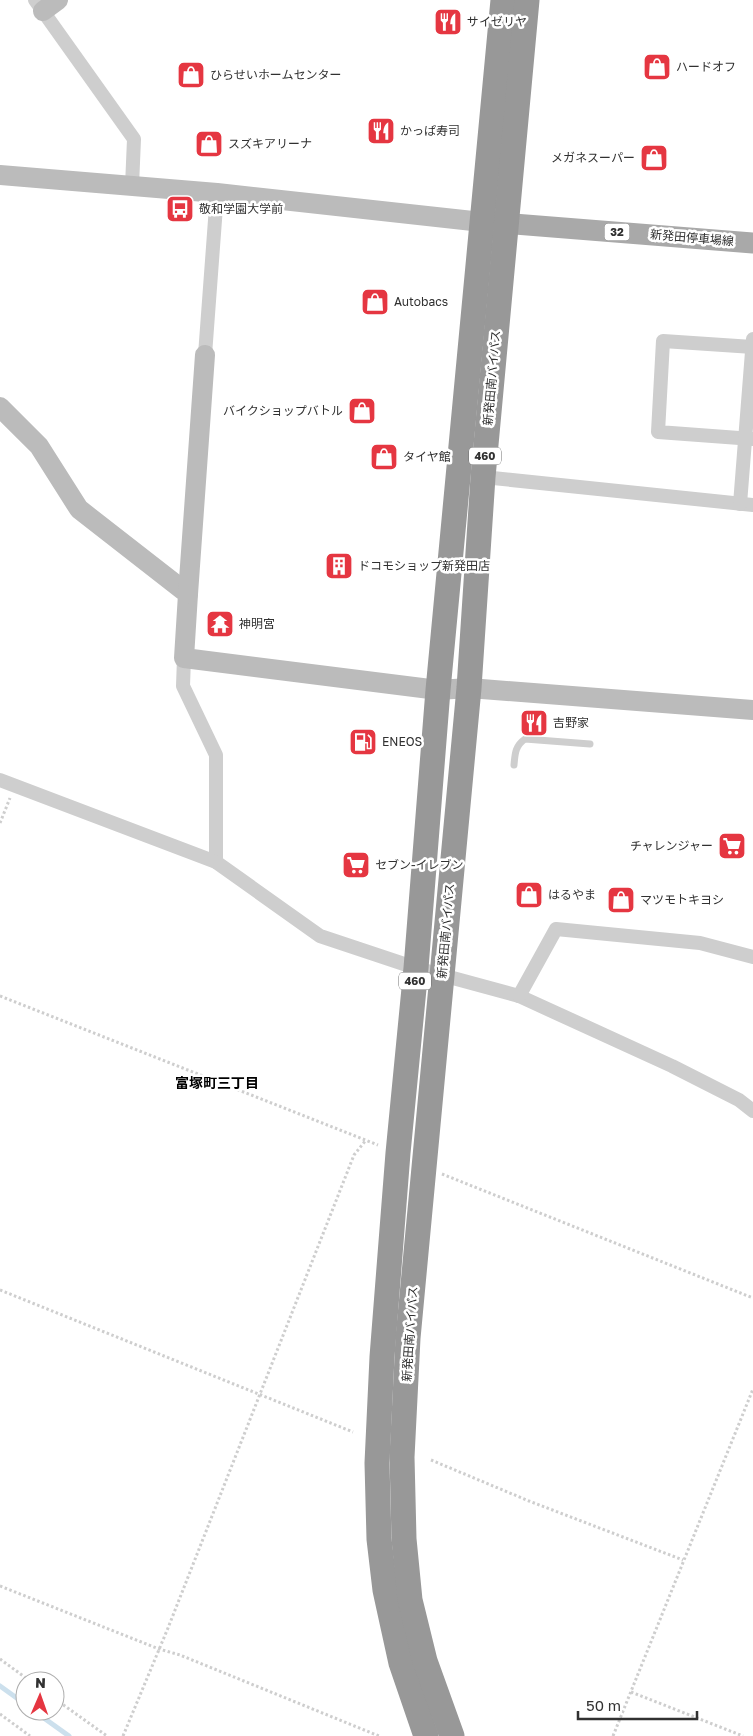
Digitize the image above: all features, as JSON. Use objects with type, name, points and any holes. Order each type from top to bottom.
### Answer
[{"type":"highway","name":"新発田南バイパス","points":[[426,1736],[401,1662],[385,1590],[379,1539],[377,1464],[382,1357],[398,1153],[416,968],[438,690],[503,0]]},
{"type":"highway","name":"新発田南バイパス","points":[[452,1736],[425,1661],[410,1600],[404,1539],[402,1457],[408,1338],[469,688],[483,477],[527,0]]},
{"type":"main road","name":"新発田停車場線","points":[[482,222],[753,243]]},
{"type":"street","points":[[45,4],[134,139],[132,186]]},
{"type":"street","points":[[0,175],[217,193],[482,222]]},
{"type":"street","points":[[216,862],[216,755],[183,686],[217,193]]},
{"type":"street","points":[[483,477],[747,505],[753,338]]},
{"type":"street","points":[[749,439],[658,432],[663,341],[753,347]]},
{"type":"street","points":[[0,407],[39,446],[79,509],[188,594]]},
{"type":"street","points":[[184,658],[438,690],[469,688],[753,710]]},
{"type":"street","points":[[0,780],[216,862],[320,936],[416,968],[519,996],[672,1066],[739,1100],[753,1111]]},
{"type":"street","points":[[519,996],[556,929],[700,943],[753,956]]},
{"type":"lane","points":[[514,765],[515,751],[525,739],[590,744]]},
{"type":"path","points":[[0,823],[15,785]]},
{"type":"path","points":[[0,996],[398,1153]]},
{"type":"path","points":[[123,1736],[261,1395],[354,1155],[366,1140]]},
{"type":"path","points":[[425,1167],[753,1298]]},
{"type":"path","points":[[0,1290],[353,1432]]},
{"type":"path","points":[[613,1736],[753,1389]]},
{"type":"path","points":[[430,1460],[530,1501],[684,1560]]},
{"type":"path","points":[[0,1586],[159,1649],[180,1655],[379,1736]]},
{"type":"path","points":[[0,1659],[16,1671]]},
{"type":"path","points":[[631,1692],[743,1736]]},
{"type":"path","points":[[65,1706],[107,1736]]},
{"type":"path","points":[[0,1714],[30,1736]]},
{"type":"waterway","points":[[0,1686],[15,1697]]},
{"type":"waterway","points":[[48,1721],[69,1736]]},
{"type":"place","name":"サイゼリヤ","points":[[448,22]]},
{"type":"place","name":"ハードオフ","points":[[657,67]]},
{"type":"place","name":"ひらせいホームセンター","points":[[191,75]]},
{"type":"place","name":"かっぱ寿司","points":[[381,131]]},
{"type":"place","name":"スズキアリーナ","points":[[209,144]]},
{"type":"place","name":"メガネスーパー","points":[[654,158]]},
{"type":"place","name":"敬和学園大学前","points":[[180,209]]},
{"type":"place","name":"Autobacs","points":[[375,302]]},
{"type":"place","name":"バイクショップバトル","points":[[362,411]]},
{"type":"place","name":"タイヤ館","points":[[384,457]]},
{"type":"place","name":"ドコモショップ新発田店","points":[[339,566]]},
{"type":"place","name":"神明宮","points":[[220,624]]},
{"type":"place","name":"吉野家","points":[[534,723]]},
{"type":"place","name":"ENEOS","points":[[363,742]]},
{"type":"place","name":"チャレンジャー","points":[[732,846]]},
{"type":"place","name":"セブン-イレブン","points":[[356,865]]},
{"type":"place","name":"はるやま","points":[[529,895]]},
{"type":"place","name":"マツモトキヨシ","points":[[621,900]]},
{"type":"district","name":"富塚町三丁目","points":[[217,1083]]}]
